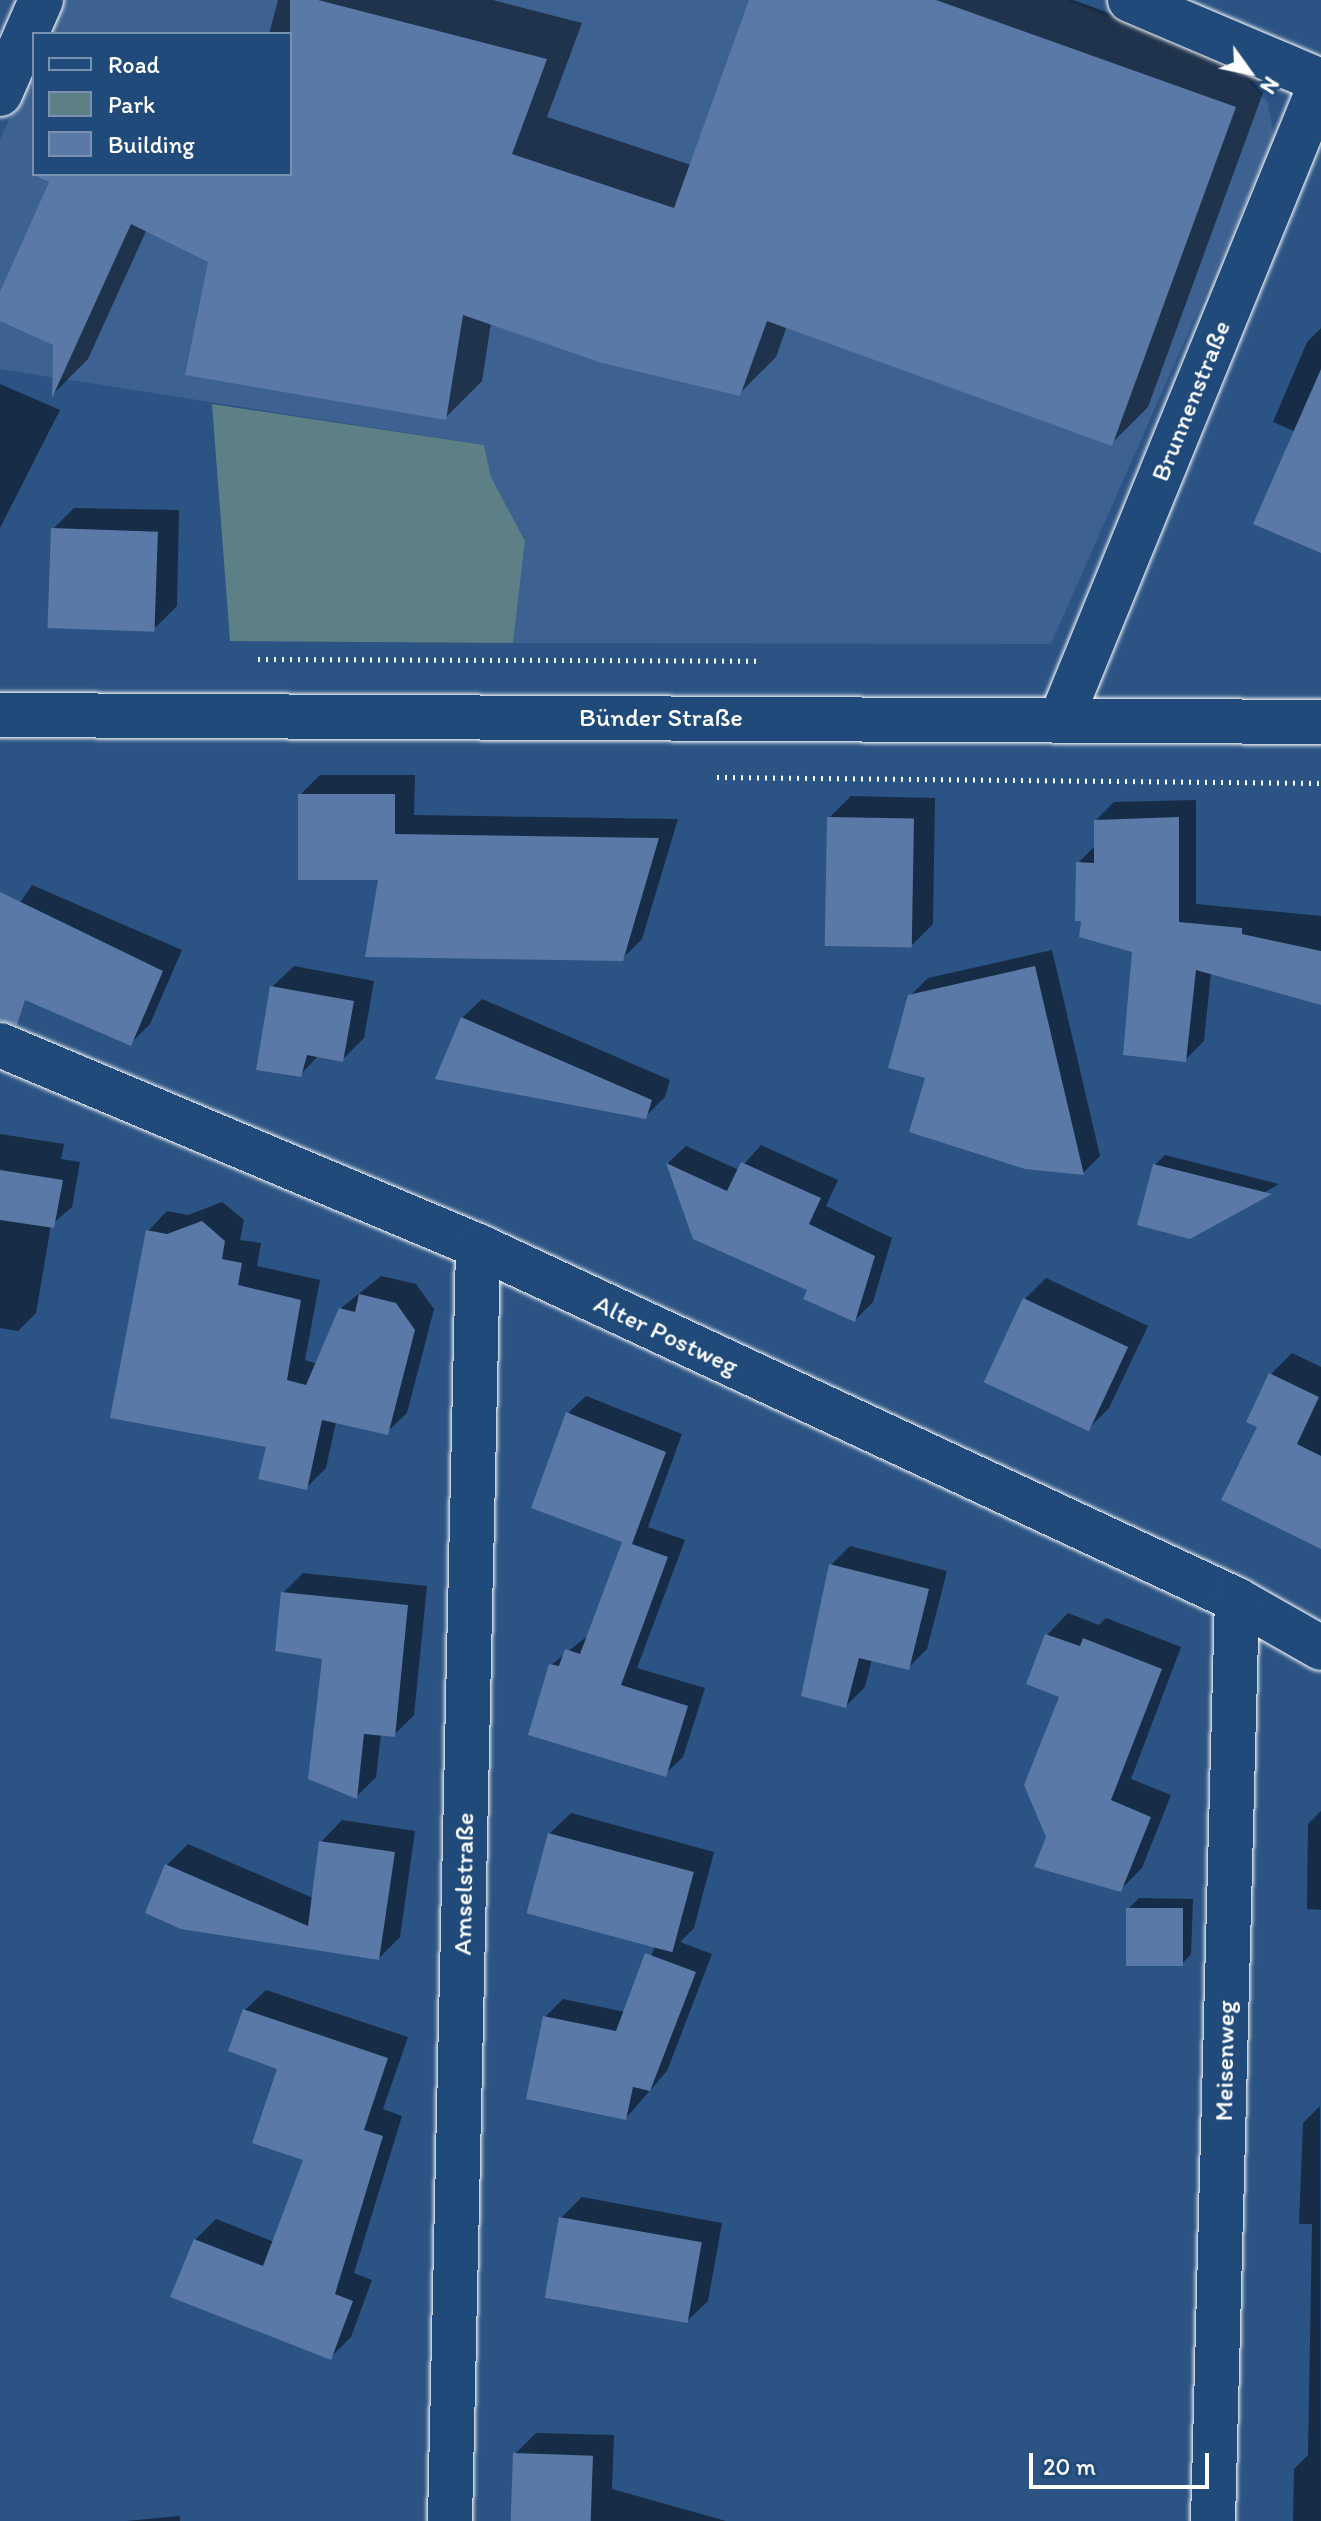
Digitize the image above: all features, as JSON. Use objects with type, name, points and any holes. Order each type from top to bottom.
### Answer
[{"type":"street","points":[[0,94],[41,0]]},
{"type":"street","points":[[1130,0],[1321,82]]},
{"type":"street","name":"Brunnenstraße","points":[[1061,719],[1321,82]]},
{"type":"street","name":"Bünder Straße","points":[[0,715],[1321,722]]},
{"type":"street","name":"Alter Postweg","points":[[0,1045],[478,1246],[1237,1600],[1321,1648]]},
{"type":"street","name":"Amselstraße","points":[[450,2521],[478,1246]]},
{"type":"street","name":"Meisenweg","points":[[1213,2521],[1237,1600]]},
{"type":"shaded area","points":[[61,0],[1066,0],[1240,73],[1268,103],[1274,138],[1051,644],[513,643],[525,541],[491,477],[484,445],[0,369],[0,140],[32,67],[32,176],[292,176],[292,32],[47,32]]},
{"type":"green space","points":[[212,404],[484,445],[491,477],[525,541],[513,643],[230,641]]},
{"type":"building","points":[[290,0],[318,0],[547,59],[512,154],[674,208],[749,0],[936,0],[1236,107],[1112,446],[767,321],[740,396],[602,363],[463,315],[446,420],[185,375],[208,262],[131,224],[52,398],[53,345],[0,321],[0,292],[49,182],[36,176],[292,176]]},
{"type":"building","points":[[1321,369],[1321,553],[1253,524]]},
{"type":"building","points":[[51,528],[158,532],[154,632],[48,628]]},
{"type":"building","points":[[298,794],[395,794],[395,834],[659,838],[623,961],[365,957],[378,880],[298,880]]},
{"type":"building","points":[[827,817],[914,819],[912,947],[825,946]]},
{"type":"building","points":[[1179,817],[1179,922],[1242,928],[1242,934],[1321,951],[1321,1005],[1196,970],[1186,1062],[1123,1055],[1132,952],[1079,937],[1081,921],[1075,921],[1076,862],[1094,863],[1094,820]]},
{"type":"building","points":[[0,892],[163,971],[131,1046],[25,1000],[17,1025],[0,1021]]},
{"type":"building","points":[[1035,966],[1084,1175],[1025,1169],[909,1132],[925,1078],[888,1068],[908,995]]},
{"type":"building","points":[[270,986],[354,1001],[343,1062],[307,1055],[301,1077],[256,1070]]},
{"type":"building","points":[[461,1017],[652,1100],[646,1119],[435,1079]]},
{"type":"building","points":[[741,1162],[821,1198],[809,1224],[875,1256],[855,1322],[803,1299],[807,1290],[693,1239],[666,1163],[727,1191]]},
{"type":"building","points":[[1153,1164],[1272,1194],[1190,1239],[1137,1225]]},
{"type":"building","points":[[0,1170],[63,1180],[54,1228],[0,1220]]},
{"type":"building","points":[[202,1221],[225,1241],[222,1259],[242,1263],[238,1285],[301,1300],[287,1380],[306,1385],[339,1308],[355,1312],[359,1294],[396,1303],[415,1330],[388,1435],[322,1420],[307,1490],[258,1479],[266,1447],[110,1418],[146,1230],[167,1234]]},
{"type":"building","points":[[1023,1298],[1128,1347],[1089,1431],[984,1382]]},
{"type":"building","points":[[1269,1373],[1319,1397],[1297,1444],[1321,1456],[1321,1549],[1221,1500],[1257,1427],[1246,1422]]},
{"type":"building","points":[[566,1412],[666,1452],[632,1544],[668,1557],[621,1685],[688,1706],[666,1777],[528,1735],[549,1664],[559,1666],[565,1649],[580,1654],[622,1542],[531,1508]]},
{"type":"building","points":[[829,1564],[929,1589],[909,1670],[859,1658],[846,1708],[801,1696]]},
{"type":"building","points":[[281,1592],[408,1605],[395,1737],[364,1734],[357,1799],[308,1779],[322,1659],[275,1651]]},
{"type":"building","points":[[1045,1634],[1080,1646],[1083,1638],[1162,1669],[1111,1800],[1151,1817],[1121,1892],[1034,1867],[1046,1837],[1024,1785],[1059,1697],[1026,1684]]},
{"type":"building","points":[[548,1833],[694,1872],[672,1952],[527,1913]]},
{"type":"building","points":[[319,1841],[395,1852],[379,1960],[181,1929],[145,1913],[165,1864],[308,1926]]},
{"type":"building","points":[[1126,1908],[1183,1908],[1183,1966],[1126,1966]]},
{"type":"building","points":[[645,1953],[696,1972],[650,2091],[633,2087],[626,2120],[526,2099],[543,2016],[616,2031]]},
{"type":"building","points":[[243,2009],[388,2058],[364,2130],[383,2136],[335,2294],[353,2301],[331,2360],[170,2297],[194,2239],[263,2266],[303,2160],[252,2143],[277,2069],[228,2051]]},
{"type":"building","points":[[559,2217],[702,2242],[688,2323],[545,2298]]},
{"type":"building","points":[[513,2453],[593,2456],[591,2521],[511,2521]]}]
